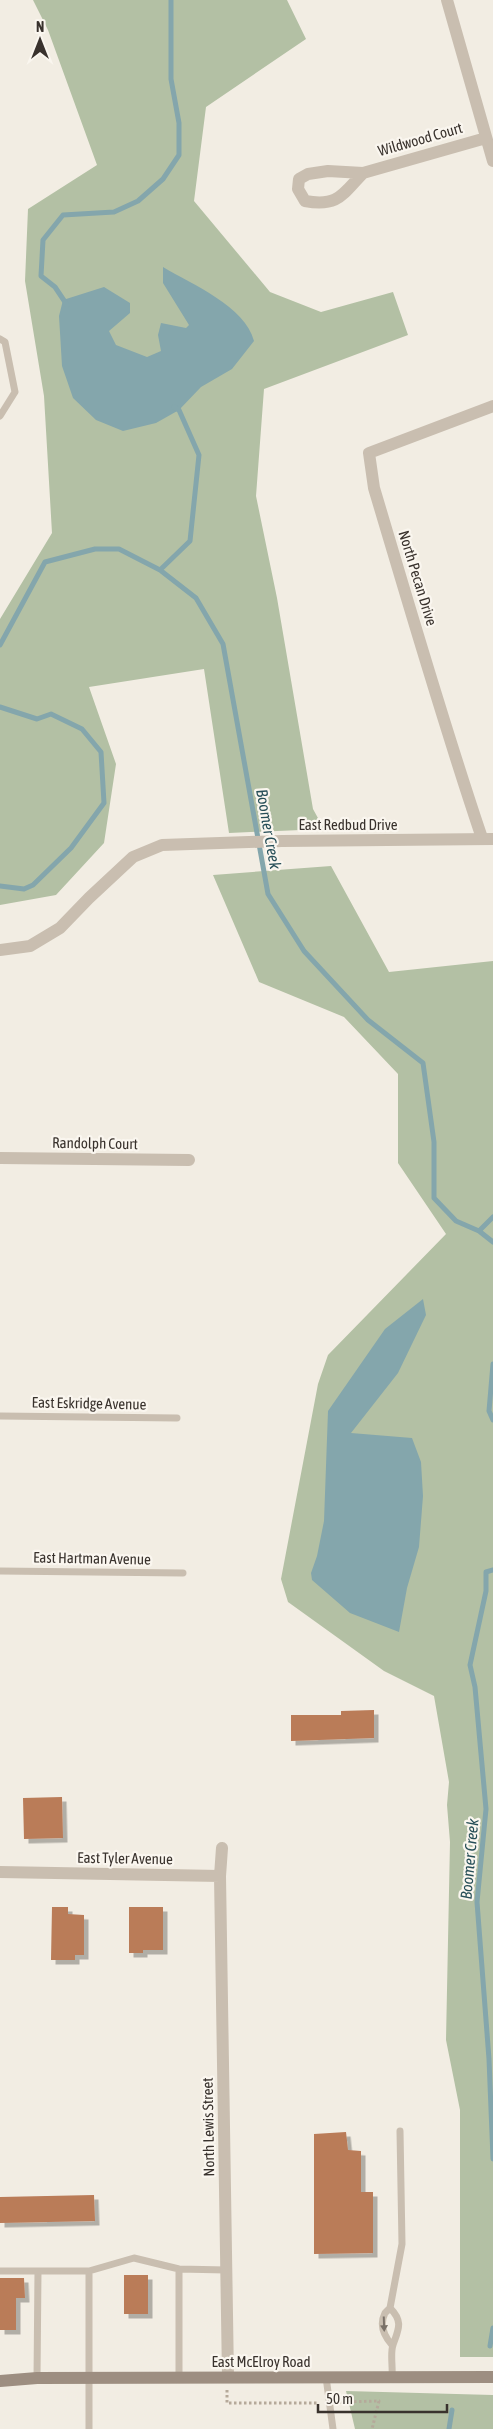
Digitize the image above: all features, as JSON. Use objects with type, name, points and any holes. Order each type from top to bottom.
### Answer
[{"type":"main road","name":"East McElroy Road","points":[[0,2376],[33,2378],[493,2377]]},
{"type":"main road","name":"East McElroy Road","points":[[0,2381],[33,2378]]},
{"type":"street","points":[[447,0],[493,161]]},
{"type":"street","name":"Wildwood Court","points":[[363,173],[338,198],[330,202],[321,204],[305,201],[298,189],[299,179],[308,174],[328,170],[363,173],[486,138]]},
{"type":"street","name":"North Pecan Drive","points":[[487,839],[452,750],[440,703],[374,488],[369,452],[493,406]]},
{"type":"street","name":"East Redbud Drive","points":[[0,950],[30,946],[60,928],[133,857],[162,845],[487,839]]},
{"type":"street","name":"Randolph Court","points":[[0,1158],[189,1160]]},
{"type":"street","points":[[220,1876],[222,1848]]},
{"type":"street","name":"East Tyler Avenue","points":[[0,1872],[220,1876]]},
{"type":"street","name":"North Lewis Street","points":[[220,1876],[228,2377]]},
{"type":"lane","points":[[0,339],[5,342],[15,392],[0,416]]},
{"type":"lane","name":"East Eskridge Avenue","points":[[0,1416],[177,1418]]},
{"type":"lane","name":"East Hartman Avenue","points":[[0,1571],[184,1572]]},
{"type":"lane","points":[[392,2377],[392,2345],[398,2335],[398,2324],[390,2308],[402,2244],[400,2131]]},
{"type":"lane","points":[[0,2271],[89,2271],[134,2258],[179,2269],[226,2270]]},
{"type":"lane","points":[[179,2269],[179,2378]]},
{"type":"lane","points":[[33,2378],[38,2271]]},
{"type":"lane","points":[[89,2271],[89,2429]]},
{"type":"lane","points":[[390,2308],[384,2313],[382,2326],[386,2337],[392,2345]]},
{"type":"lane","points":[[326,2377],[333,2429]]},
{"type":"path","points":[[228,2377],[226,2403],[379,2401],[372,2429]]},
{"type":"green space","points":[[33,0],[287,0],[306,39],[206,107],[194,201],[270,292],[321,312],[393,292],[408,335],[264,389],[256,496],[277,598],[313,809],[324,829],[229,833],[204,669],[89,687],[116,764],[104,843],[56,895],[0,905],[0,619],[52,533],[44,396],[25,281],[28,209],[97,165],[48,30]]},
{"type":"green space","points":[[331,866],[389,972],[493,961],[493,2357],[460,2357],[460,2110],[446,2040],[450,1842],[447,1805],[449,1782],[434,1696],[384,1671],[288,1602],[281,1579],[318,1384],[328,1355],[446,1234],[398,1163],[398,1074],[344,1017],[259,982],[213,875]]},
{"type":"green space","points":[[346,2391],[493,2395],[493,2429],[355,2429]]},
{"type":"water","points":[[163,267],[203,289],[229,307],[249,329],[254,341],[232,369],[201,387],[179,410],[156,423],[123,431],[96,420],[73,398],[62,366],[59,316],[63,300],[104,287],[130,303],[130,313],[109,331],[116,345],[147,357],[161,351],[158,335],[161,323],[186,328],[189,325],[163,283]]},
{"type":"water","points":[[423,1299],[426,1315],[398,1373],[351,1433],[412,1438],[421,1462],[423,1496],[419,1547],[407,1588],[399,1632],[350,1613],[312,1580],[311,1573],[317,1556],[324,1521],[328,1411],[385,1329]]},
{"type":"building","points":[[374,1710],[374,1738],[291,1741],[291,1715],[341,1715],[341,1711]]},
{"type":"building","points":[[62,1797],[63,1838],[24,1839],[23,1798]]},
{"type":"building","points":[[52,1907],[68,1907],[68,1914],[84,1915],[84,1955],[75,1955],[75,1960],[51,1960]]},
{"type":"building","points":[[129,1907],[163,1907],[163,1950],[143,1950],[143,1953],[129,1953]]},
{"type":"building","points":[[346,2132],[348,2150],[361,2151],[361,2192],[373,2192],[373,2253],[314,2254],[314,2134]]},
{"type":"building","points":[[94,2195],[95,2221],[0,2223],[0,2197]]},
{"type":"building","points":[[124,2275],[148,2275],[148,2314],[124,2314]]},
{"type":"building","points":[[0,2278],[24,2278],[25,2298],[16,2298],[16,2330],[0,2330]]},
{"type":"waterway","points":[[67,305],[55,287],[41,276],[43,240],[63,215],[114,212],[138,201],[163,179],[179,155],[179,123],[171,79],[171,0]]},
{"type":"waterway","points":[[160,570],[190,541],[199,455],[179,410],[174,407]]},
{"type":"waterway","name":"Boomer Creek","points":[[0,645],[45,562],[95,549],[119,549],[160,570],[196,598],[223,644],[268,894],[304,951],[368,1020],[423,1063],[434,1142],[434,1198],[456,1221],[479,1231],[493,1242]]},
{"type":"waterway","name":"Boomer Creek","points":[[0,707],[37,719],[51,714],[82,729],[101,752],[104,803],[71,848],[33,885],[24,889],[0,886]]},
{"type":"waterway","points":[[479,1231],[493,1217]]},
{"type":"waterway","name":"Boomer Creek","points":[[493,1364],[489,1411],[493,1420]]},
{"type":"waterway","name":"Boomer Creek","points":[[493,1570],[486,1572],[486,1591],[470,1665],[475,1687],[486,1809],[477,1902],[489,2059],[493,2159]]},
{"type":"waterway","name":"Boomer Creek","points":[[490,2346],[493,2328]]},
{"type":"waterway","name":"Boomer Creek","points":[[449,2429],[452,2410]]}]
